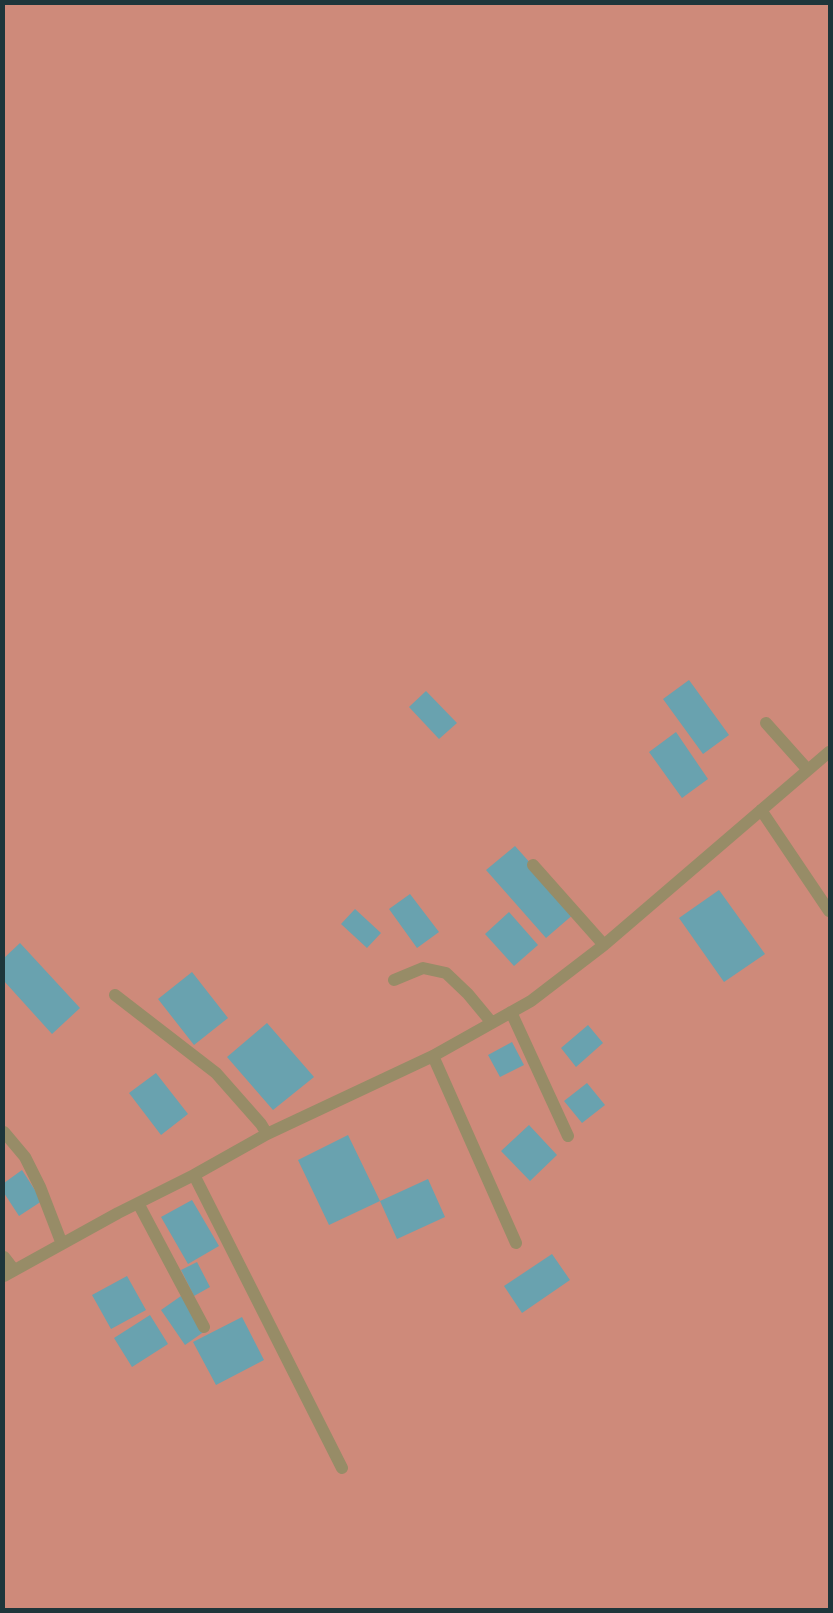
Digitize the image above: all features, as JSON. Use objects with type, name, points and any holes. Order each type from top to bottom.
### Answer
[{"type":"street","points":[[766,723],[808,770]]},
{"type":"street","points":[[4,1257],[9,1273],[267,1134],[433,1056],[531,1001],[604,944],[829,752]]},
{"type":"street","points":[[761,810],[829,911]]},
{"type":"street","points":[[533,865],[604,944]]},
{"type":"street","points":[[394,980],[423,968],[446,973],[468,994],[492,1023]]},
{"type":"street","points":[[115,995],[216,1072],[261,1124],[267,1134]]},
{"type":"street","points":[[512,1012],[568,1136]]},
{"type":"street","points":[[433,1056],[516,1243]]},
{"type":"street","points":[[4,1132],[25,1157],[40,1187],[62,1244]]},
{"type":"street","points":[[194,1175],[342,1468]]},
{"type":"street","points":[[138,1203],[204,1327]]},
{"type":"shaded area","points":[[4,4],[829,4],[829,1609],[4,1609]]},
{"type":"building","points":[[689,680],[729,735],[703,754],[663,699]]},
{"type":"building","points":[[426,691],[457,723],[439,739],[409,707]]},
{"type":"building","points":[[676,732],[708,779],[682,798],[649,752]]},
{"type":"building","points":[[515,846],[575,913],[546,938],[486,870]]},
{"type":"building","points":[[719,890],[765,954],[724,982],[679,918]]},
{"type":"building","points":[[410,894],[439,932],[417,948],[389,909]]},
{"type":"building","points":[[355,909],[381,933],[367,948],[341,924]]},
{"type":"building","points":[[509,912],[538,945],[514,966],[485,934]]},
{"type":"building","points":[[20,943],[80,1008],[52,1034],[4,981],[4,958]]},
{"type":"building","points":[[192,972],[228,1018],[194,1045],[158,999]]},
{"type":"building","points":[[267,1023],[314,1077],[273,1110],[227,1057]]},
{"type":"building","points":[[588,1025],[603,1043],[576,1067],[561,1048]]},
{"type":"building","points":[[512,1042],[524,1065],[500,1077],[488,1055]]},
{"type":"building","points":[[156,1073],[188,1114],[161,1135],[129,1093]]},
{"type":"building","points":[[587,1083],[605,1105],[582,1123],[564,1101]]},
{"type":"building","points":[[529,1125],[557,1155],[530,1181],[501,1151]]},
{"type":"building","points":[[348,1135],[380,1201],[329,1225],[298,1160]]},
{"type":"building","points":[[22,1170],[42,1201],[19,1216],[4,1193],[4,1183]]},
{"type":"building","points":[[428,1179],[445,1217],[397,1239],[380,1201]]},
{"type":"building","points":[[192,1200],[219,1246],[188,1264],[161,1217]]},
{"type":"building","points":[[552,1254],[570,1280],[522,1313],[504,1286]]},
{"type":"building","points":[[197,1262],[210,1287],[194,1296],[181,1270]]},
{"type":"building","points":[[127,1276],[146,1310],[111,1329],[92,1295]]},
{"type":"building","points":[[181,1296],[205,1331],[185,1345],[161,1310]]},
{"type":"building","points":[[150,1315],[168,1344],[132,1367],[114,1338]]},
{"type":"building","points":[[242,1317],[264,1360],[216,1385],[193,1342]]}]
